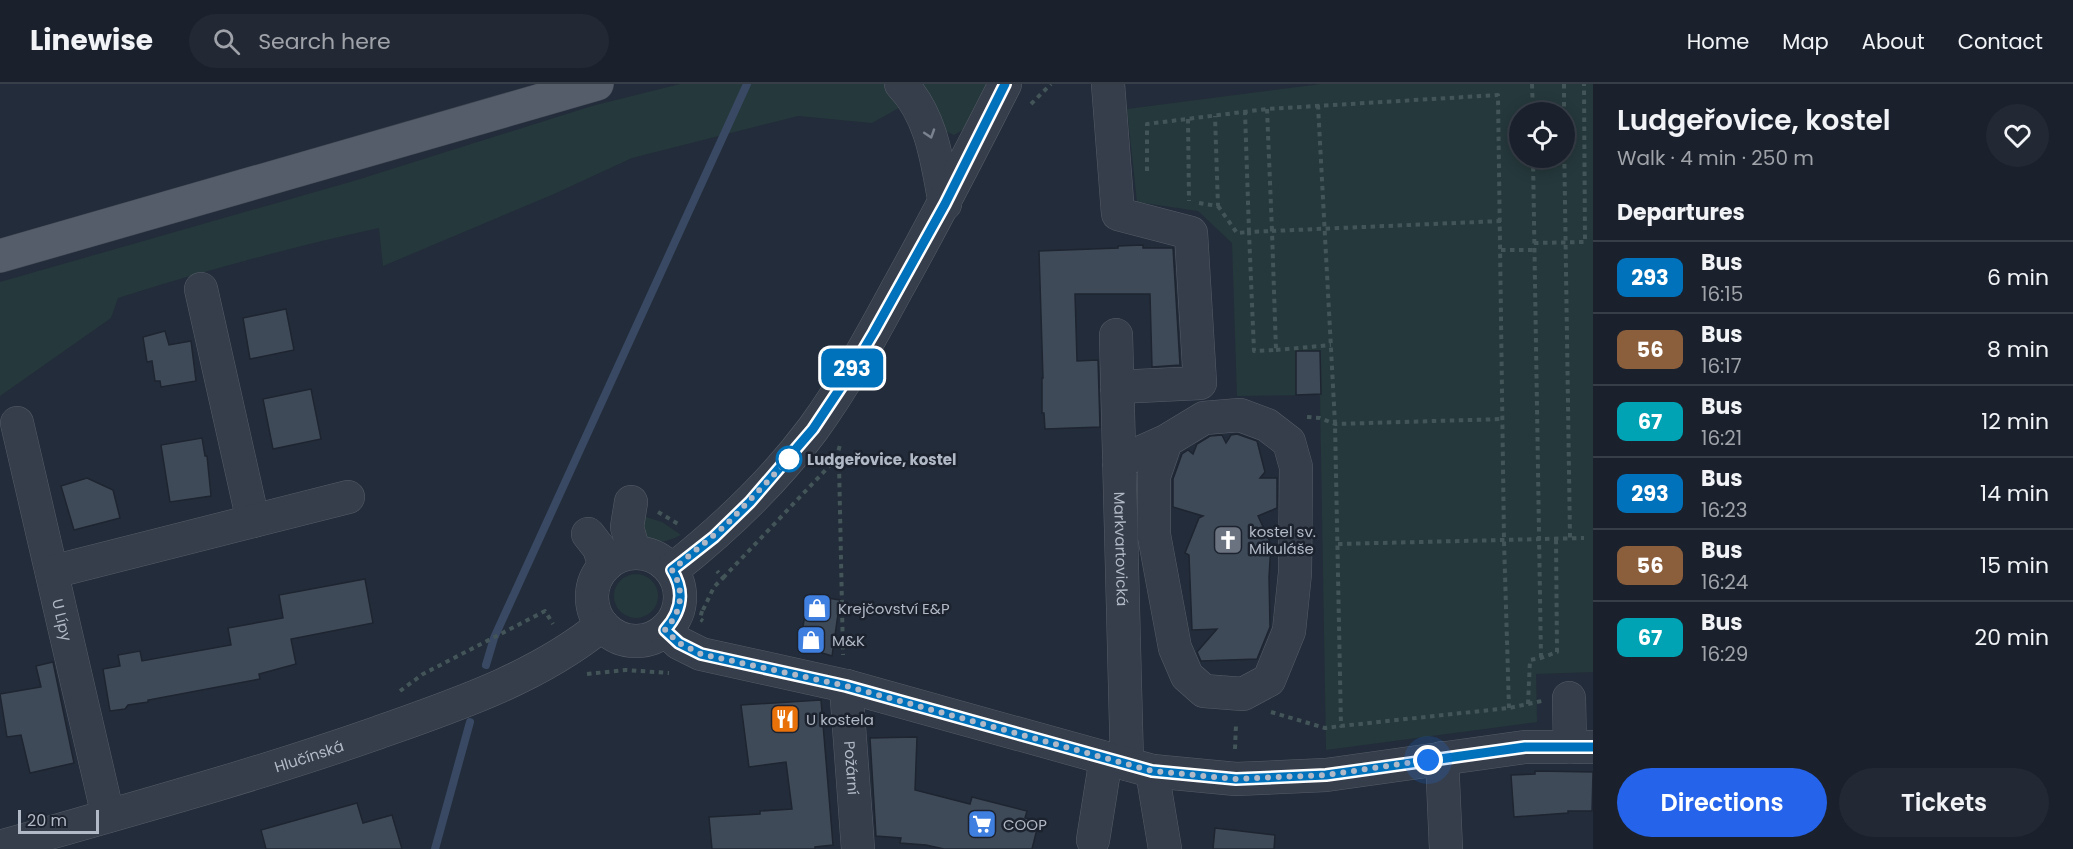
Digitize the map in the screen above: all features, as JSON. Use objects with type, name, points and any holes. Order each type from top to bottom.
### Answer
[{"type":"main road","points":[[0,256],[597,84]]},
{"type":"street","points":[[901,84],[924,116],[937,159],[945,204]]},
{"type":"street","points":[[672,570],[714,537],[750,502],[813,429],[868,342],[945,204],[1005,84]]},
{"type":"street","points":[[945,204],[1030,84]]},
{"type":"street","points":[[1108,84],[1118,214],[1191,233],[1200,383],[1117,387]]},
{"type":"street","points":[[201,289],[253,521]]},
{"type":"street","name":"Markvartovická","points":[[1116,335],[1128,764]]},
{"type":"street","points":[[1119,462],[1166,441],[1204,418],[1240,415],[1267,424],[1289,442],[1296,467],[1295,573],[1288,631],[1269,680],[1243,694],[1204,692],[1187,676],[1175,648],[1154,535],[1154,476],[1166,441]]},
{"type":"street","name":"U Lípy","points":[[17,423],[108,816]]},
{"type":"street","points":[[52,572],[348,497]]},
{"type":"street","points":[[631,502],[627,527],[634,552]]},
{"type":"street","points":[[588,534],[599,548],[605,566]]},
{"type":"street","points":[[634,552],[655,556],[672,570],[680,587],[681,596],[677,615],[665,630],[657,636],[637,641],[618,637],[602,625],[592,605],[592,595],[594,584],[605,566],[623,554],[634,552]]},
{"type":"street","name":"Hlučínská","points":[[0,847],[332,748],[436,713],[546,664],[568,651],[602,625]]},
{"type":"street","points":[[665,630],[679,643],[701,654],[846,686],[1128,764],[1236,779],[1326,775],[1525,747],[1581,747],[1569,698]]},
{"type":"street","name":"Požární","points":[[846,686],[858,849]]},
{"type":"street","points":[[1442,758],[1446,849]]},
{"type":"street","points":[[1093,840],[1128,764]]},
{"type":"street","points":[[1128,764],[1165,849]]},
{"type":"path","points":[[1532,84],[1533,102]]},
{"type":"path","points":[[1564,84],[1564,102]]},
{"type":"path","points":[[1534,243],[1585,242],[1584,84]]},
{"type":"path","points":[[1147,176],[1147,124],[1267,109],[1498,95],[1504,541],[1509,708]]},
{"type":"path","points":[[1318,105],[1335,424],[1341,726]]},
{"type":"path","points":[[1267,109],[1276,350]]},
{"type":"path","points":[[1245,111],[1254,351],[1330,345]]},
{"type":"path","points":[[1215,116],[1218,206],[1237,233],[1501,221]]},
{"type":"path","points":[[1188,119],[1190,201]]},
{"type":"path","points":[[1533,168],[1541,658]]},
{"type":"path","points":[[1565,168],[1570,538]]},
{"type":"path","points":[[1179,200],[1218,206]]},
{"type":"path","points":[[1501,250],[1534,250]]},
{"type":"path","points":[[1335,424],[1503,419]]},
{"type":"path","points":[[723,578],[836,459],[839,463],[843,652],[846,686]]},
{"type":"path","points":[[1338,544],[1584,538]]},
{"type":"path","points":[[1528,704],[1530,660],[1557,652],[1556,539]]},
{"type":"path","points":[[1243,694],[1257,708],[1325,728],[1509,708],[1569,698]]},
{"type":"path","points":[[1235,730],[1235,745]]},
{"type":"shaded area","points":[[680,84],[886,84],[906,104],[872,123],[798,116],[632,158],[554,194],[383,266],[379,228],[248,260],[118,298],[111,318],[0,396],[0,282],[357,180],[592,106]]},
{"type":"shaded area","points":[[915,84],[988,84],[964,129],[954,135],[945,131]]},
{"type":"shaded area","points":[[1321,84],[1593,84],[1593,672],[1536,674],[1537,722],[1326,750],[1320,395],[1237,396],[1232,243],[1198,211],[1137,202],[1127,109]]},
{"type":"shaded area","points":[[636,514],[662,522],[681,535],[663,541],[644,538]]},
{"type":"shaded area","points":[[636,574],[645,575],[652,580],[657,587],[657,605],[652,612],[645,617],[636,618],[627,617],[620,612],[615,605],[614,596],[615,587],[620,580],[627,575]]},
{"type":"building","points":[[1143,245],[1143,248],[1173,248],[1180,365],[1152,367],[1150,294],[1075,294],[1077,361],[1098,360],[1100,427],[1045,429],[1044,413],[1042,413],[1039,251]]},
{"type":"building","points":[[286,309],[294,350],[250,359],[243,318]]},
{"type":"building","points":[[165,331],[169,345],[191,341],[196,381],[161,387],[160,381],[155,381],[152,361],[147,362],[143,337]]},
{"type":"building","points":[[1296,351],[1320,351],[1321,394],[1296,395]]},
{"type":"building","points":[[311,389],[321,439],[273,449],[263,399]]},
{"type":"building","name":"kostel sv. Mikuláše","points":[[1237,434],[1257,441],[1265,472],[1260,478],[1277,478],[1277,508],[1258,516],[1271,544],[1270,627],[1257,659],[1201,661],[1197,652],[1217,629],[1192,630],[1189,555],[1185,553],[1199,518],[1203,516],[1173,507],[1173,479],[1182,454],[1188,450],[1193,454],[1197,444],[1210,436],[1222,435],[1226,443],[1231,435]]},
{"type":"building","points":[[202,438],[205,456],[207,456],[211,496],[170,502],[161,445]]},
{"type":"building","points":[[87,478],[113,490],[120,518],[74,530],[61,486]]},
{"type":"building","points":[[365,579],[373,623],[291,639],[296,664],[259,674],[260,679],[148,700],[148,702],[128,705],[125,709],[110,711],[103,669],[120,666],[118,655],[140,651],[142,661],[231,645],[228,628],[283,618],[279,595]]},
{"type":"building","points":[[808,595],[840,600],[832,656],[800,646]]},
{"type":"building","points":[[53,662],[74,763],[30,773],[21,735],[7,737],[0,694],[41,687],[36,666]]},
{"type":"building","points":[[821,700],[833,845],[815,847],[815,849],[712,849],[709,817],[760,814],[760,811],[792,809],[786,762],[749,767],[741,705]]},
{"type":"building","points":[[917,737],[915,790],[970,804],[972,797],[1027,811],[1025,818],[1039,821],[1032,849],[944,849],[900,843],[901,838],[876,836],[870,738]]},
{"type":"building","points":[[1535,771],[1593,772],[1592,811],[1568,811],[1568,813],[1514,817],[1511,775],[1535,774]]},
{"type":"building","points":[[357,803],[363,823],[392,815],[402,849],[266,849],[261,830]]},
{"type":"building","points":[[1215,828],[1275,835],[1274,849],[1213,849]]},
{"type":"waterway","points":[[486,665],[494,638],[747,84]]},
{"type":"waterway","points":[[435,849],[470,722]]},
{"type":"bus line","name":"293","points":[[1005,84],[945,204],[874,332],[813,429],[750,502],[714,537],[672,570],[680,587],[680,606],[672,623],[665,630],[679,643],[701,654],[846,686],[1152,771],[1236,779],[1326,775],[1525,747],[1593,747]]},
{"type":"place","name":"Ludgeřovice, kostel","points":[[789,459]]},
{"type":"place","name":"kostel sv. Mikuláše","points":[[1228,540]]},
{"type":"place","name":"Krejčovství E&P","points":[[817,608]]},
{"type":"place","name":"M&K","points":[[811,640]]},
{"type":"place","name":"U kostela","points":[[785,719]]},
{"type":"place","name":"COOP","points":[[982,824]]},
{"type":"route","points":[[789,459],[714,537],[672,570],[680,587],[680,606],[672,623],[665,630],[685,647],[701,654],[846,686],[1152,771],[1236,779],[1326,775],[1428,760]]}]
